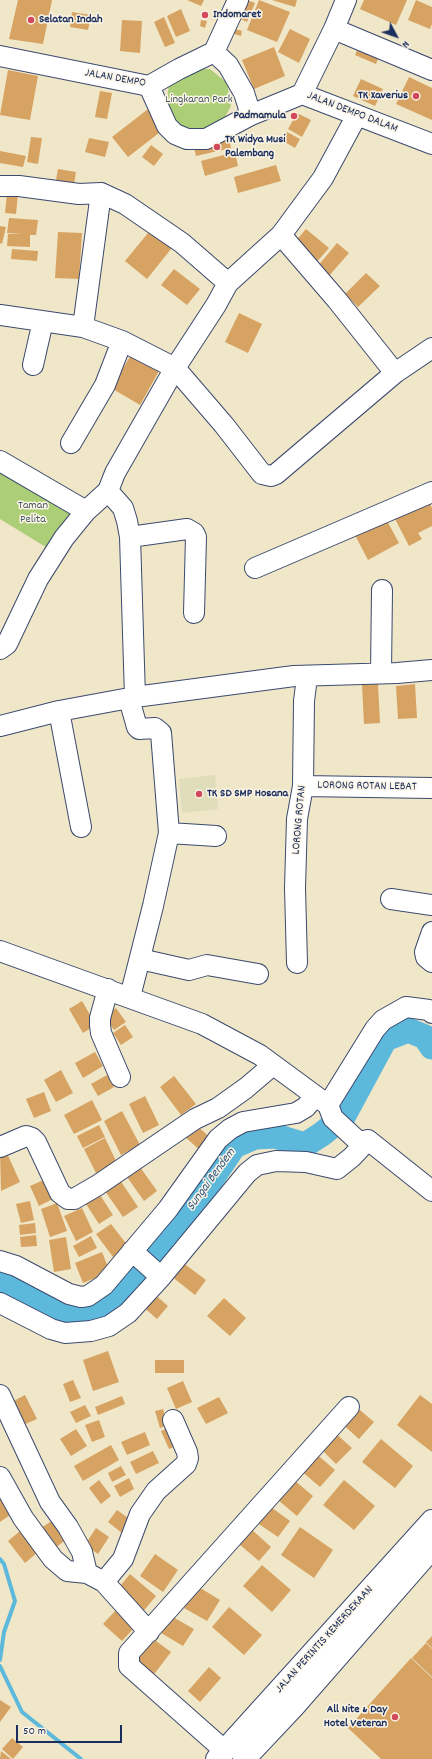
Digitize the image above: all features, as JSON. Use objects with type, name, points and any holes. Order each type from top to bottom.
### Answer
[{"type":"highway","name":"JALAN PERINTIS KEMERDEKAAN","points":[[230,1757],[432,1521]]},
{"type":"highway","points":[[230,1757],[293,1707],[432,1548]]},
{"type":"street","points":[[238,0],[214,52],[228,65],[244,93],[251,115]]},
{"type":"street","name":"JALAN DEMPO DALAM","points":[[346,0],[334,29],[302,94],[432,144]]},
{"type":"street","points":[[334,29],[432,70]]},
{"type":"street","name":"JALAN DEMPO","points":[[0,56],[149,86],[214,52]]},
{"type":"street","points":[[149,86],[167,126],[175,134],[187,139],[206,139],[251,115],[302,94]]},
{"type":"street","points":[[0,649],[7,644],[38,579],[64,538],[86,511],[108,491],[115,473],[175,368],[228,284],[281,235],[323,178],[357,115]]},
{"type":"street","points":[[0,186],[19,186],[79,194],[101,193],[125,204],[182,243],[228,284]]},
{"type":"street","points":[[83,327],[101,193]]},
{"type":"street","points":[[281,235],[337,300],[394,373]]},
{"type":"street","points":[[0,315],[83,327],[122,341],[175,368],[224,425],[262,474],[270,476],[276,474],[394,373],[432,348]]},
{"type":"street","points":[[33,365],[43,321]]},
{"type":"street","points":[[71,443],[105,386],[122,341]]},
{"type":"street","points":[[0,461],[86,511]]},
{"type":"street","points":[[108,491],[123,508],[128,521],[130,537],[132,698],[137,727],[155,728],[161,733],[169,833],[130,997]]},
{"type":"street","points":[[255,568],[432,492]]},
{"type":"street","points":[[130,537],[187,529],[194,534],[196,537],[194,613]]},
{"type":"street","points":[[381,673],[382,590]]},
{"type":"street","points":[[0,726],[60,711],[132,698],[294,676],[307,677],[432,670]]},
{"type":"street","name":"LORONG ROTAN","points":[[297,963],[295,888],[297,819],[303,786],[304,701],[307,677]]},
{"type":"street","points":[[60,711],[81,827]]},
{"type":"street","name":"LORONG ROTAN LEBAT","points":[[303,786],[432,788]]},
{"type":"street","points":[[169,833],[216,836]]},
{"type":"street","points":[[392,899],[432,905]]},
{"type":"street","points":[[432,932],[425,952],[426,957],[432,962]]},
{"type":"street","points":[[0,951],[202,1024],[260,1055],[325,1106],[364,1141],[432,1191]]},
{"type":"street","points":[[140,959],[189,970],[207,965],[258,974]]},
{"type":"street","points":[[108,989],[100,1018],[101,1033],[120,1077]]},
{"type":"street","points":[[325,1106],[375,1029],[383,1020],[406,1007],[429,1010],[432,1013]]},
{"type":"street","points":[[0,1148],[26,1136],[32,1138],[36,1142],[60,1193],[68,1199],[74,1199],[105,1181],[195,1119],[218,1108],[246,1088],[273,1065]]},
{"type":"street","points":[[0,1261],[16,1266],[69,1294],[82,1297],[88,1296],[104,1285],[134,1254],[218,1139],[230,1129],[243,1122],[296,1113],[306,1107],[325,1106]]},
{"type":"street","points":[[0,1304],[51,1329],[65,1333],[91,1332],[117,1322],[247,1173],[257,1165],[276,1161],[306,1162],[337,1170],[352,1157],[364,1141]]},
{"type":"street","points":[[134,1254],[158,1275]]},
{"type":"street","points":[[0,1395],[50,1502],[68,1527],[82,1552],[87,1573]]},
{"type":"street","points":[[230,1757],[129,1666],[127,1660],[129,1653],[349,1407]]},
{"type":"street","points":[[104,1582],[123,1559],[140,1514],[156,1491],[186,1464],[188,1458],[187,1452],[173,1420]]},
{"type":"street","points":[[0,1477],[23,1518],[53,1559],[71,1573],[87,1573],[104,1582],[149,1632]]},
{"type":"shaded area","name":"TK SD SMP Hosana","points":[[215,775],[218,809],[182,813],[179,779]]},
{"type":"green space","name":"Lingkaran Park","points":[[187,69],[210,69],[227,83],[231,106],[220,126],[198,134],[177,126],[166,107],[169,84]]},
{"type":"green space","name":"Taman Pelita","points":[[0,464],[79,514],[49,549],[0,519]]},
{"type":"building","name":"Selatan Indah","points":[[18,0],[52,0],[43,44],[9,39]]},
{"type":"building","points":[[187,0],[204,0],[201,6]]},
{"type":"building","points":[[247,0],[255,3],[247,22],[237,17]]},
{"type":"building","points":[[259,0],[290,12],[277,42],[247,30]]},
{"type":"building","points":[[272,0],[297,0],[295,7]]},
{"type":"building","points":[[364,0],[407,0],[396,25],[360,9]]},
{"type":"building","points":[[416,0],[432,7],[432,24],[430,29],[408,20]]},
{"type":"building","points":[[181,9],[190,31],[176,37],[167,16]]},
{"type":"building","points":[[72,12],[91,15],[88,30],[70,27]]},
{"type":"building","points":[[164,17],[175,43],[165,47],[154,22]]},
{"type":"building","points":[[122,20],[142,21],[140,53],[120,51]]},
{"type":"building","points":[[201,20],[207,21],[205,28],[200,26]]},
{"type":"building","points":[[232,28],[242,31],[241,36],[231,33]]},
{"type":"building","points":[[290,29],[310,39],[299,63],[278,52]]},
{"type":"building","points":[[360,43],[381,51],[376,64],[355,55]]},
{"type":"building","points":[[274,47],[285,76],[254,89],[242,60]]},
{"type":"building","points":[[8,70],[38,76],[30,120],[0,115]]},
{"type":"building","name":"TK Xaverius","points":[[409,77],[432,88],[432,120],[396,104]]},
{"type":"building","points":[[361,79],[383,89],[375,106],[353,96]]},
{"type":"building","points":[[100,91],[112,93],[107,119],[95,117]]},
{"type":"building","points":[[152,106],[164,129],[128,157],[112,137]]},
{"type":"building","points":[[297,113],[311,120],[302,137],[288,129]]},
{"type":"building","points":[[287,132],[300,139],[295,148],[283,141]]},
{"type":"building","points":[[31,137],[42,138],[38,164],[27,162]]},
{"type":"building","points":[[89,138],[109,142],[105,157],[85,152]]},
{"type":"building","points":[[229,138],[231,148],[196,156],[194,147]]},
{"type":"building","points":[[151,145],[163,154],[154,166],[142,157]]},
{"type":"building","points":[[0,151],[26,156],[23,167],[0,163]]},
{"type":"building","points":[[235,152],[238,166],[205,176],[201,161]]},
{"type":"building","points":[[276,165],[281,181],[238,193],[234,177]]},
{"type":"building","points":[[58,169],[76,172],[74,184],[56,180]]},
{"type":"building","points":[[7,193],[18,194],[16,214],[5,213]]},
{"type":"building","points":[[9,218],[38,220],[36,235],[30,235],[30,247],[7,246],[8,234],[23,234],[7,233]]},
{"type":"building","points":[[0,226],[6,227],[2,244],[0,243]]},
{"type":"building","points":[[153,227],[175,244],[147,279],[125,261]]},
{"type":"building","points":[[306,229],[329,248],[315,264],[293,244]]},
{"type":"building","points":[[58,232],[82,233],[79,279],[55,278]]},
{"type":"building","points":[[337,243],[349,253],[328,277],[317,267]]},
{"type":"building","points":[[12,249],[38,251],[37,261],[11,259]]},
{"type":"building","points":[[174,269],[200,289],[187,305],[161,285]]},
{"type":"building","points":[[366,273],[380,286],[358,307],[345,294]]},
{"type":"building","points":[[239,313],[262,324],[248,353],[225,342]]},
{"type":"building","points":[[131,355],[159,371],[140,405],[111,388]]},
{"type":"building","points":[[428,499],[432,508],[432,526],[418,533],[422,539],[409,546],[394,517]]},
{"type":"building","points":[[386,519],[399,543],[368,560],[355,535]]},
{"type":"building","points":[[378,684],[380,723],[364,724],[362,685]]},
{"type":"building","points":[[415,684],[417,718],[398,719],[396,686]]},
{"type":"building","points":[[82,1001],[96,1025],[83,1033],[69,1009]]},
{"type":"building","points":[[116,1008],[126,1022],[114,1030],[104,1016]]},
{"type":"building","points":[[125,1025],[133,1037],[121,1045],[113,1033]]},
{"type":"building","points":[[95,1052],[103,1066],[83,1078],[75,1063]]},
{"type":"building","points":[[61,1070],[73,1093],[56,1102],[44,1080]]},
{"type":"building","points":[[107,1075],[114,1087],[98,1096],[91,1084]]},
{"type":"building","points":[[174,1076],[196,1104],[181,1115],[160,1087]]},
{"type":"building","points":[[44,1092],[51,1111],[34,1118],[26,1099]]},
{"type":"building","points":[[145,1096],[159,1125],[143,1133],[129,1104]]},
{"type":"building","points":[[92,1100],[102,1120],[74,1134],[64,1115]]},
{"type":"building","points":[[122,1111],[140,1145],[121,1155],[104,1121]]},
{"type":"building","points":[[194,1123],[214,1141],[203,1153],[183,1135]]},
{"type":"building","points":[[99,1125],[105,1137],[83,1148],[77,1136]]},
{"type":"building","points":[[105,1138],[117,1163],[96,1173],[84,1149]]},
{"type":"building","points":[[5,1149],[20,1182],[1,1191],[0,1151]]},
{"type":"building","points":[[140,1167],[157,1191],[144,1201],[127,1177]]},
{"type":"building","points":[[46,1179],[55,1198],[39,1206],[30,1186]]},
{"type":"building","points":[[120,1180],[138,1207],[123,1217],[105,1191]]},
{"type":"building","points":[[100,1195],[113,1215],[99,1224],[86,1204]]},
{"type":"building","points":[[30,1201],[34,1220],[21,1223],[16,1204]]},
{"type":"building","points":[[57,1203],[67,1231],[50,1237],[41,1209]]},
{"type":"building","points":[[82,1208],[93,1232],[76,1241],[64,1216]]},
{"type":"building","points":[[35,1223],[36,1233],[20,1235],[19,1225]]},
{"type":"building","points":[[111,1224],[128,1246],[113,1257],[96,1234]]},
{"type":"building","points":[[36,1235],[37,1246],[21,1247],[20,1237]]},
{"type":"building","points":[[91,1236],[97,1248],[79,1257],[73,1246]]},
{"type":"building","points":[[66,1237],[71,1269],[54,1272],[49,1240]]},
{"type":"building","points":[[102,1252],[110,1272],[83,1283],[75,1263]]},
{"type":"building","points":[[182,1262],[206,1280],[195,1295],[171,1276]]},
{"type":"building","points":[[152,1292],[168,1306],[157,1319],[141,1305]]},
{"type":"building","points":[[224,1298],[246,1318],[230,1336],[207,1316]]},
{"type":"building","points":[[108,1351],[119,1382],[93,1391],[83,1360]]},
{"type":"building","points":[[155,1360],[184,1360],[184,1373],[155,1373]]},
{"type":"building","points":[[73,1380],[81,1398],[70,1402],[63,1384]]},
{"type":"building","points":[[183,1381],[192,1402],[176,1409],[167,1388]]},
{"type":"building","points":[[25,1395],[37,1419],[21,1426],[10,1403]]},
{"type":"building","points":[[420,1395],[432,1404],[432,1452],[397,1425]]},
{"type":"building","points":[[122,1396],[125,1404],[98,1415],[95,1407]]},
{"type":"building","points":[[219,1397],[228,1413],[206,1424],[197,1408]]},
{"type":"building","points":[[85,1405],[91,1416],[76,1423],[70,1412]]},
{"type":"building","points":[[354,1405],[374,1422],[359,1439],[340,1422]]},
{"type":"building","points":[[163,1409],[168,1425],[160,1428],[155,1411]]},
{"type":"building","points":[[99,1420],[105,1437],[92,1442],[85,1425]]},
{"type":"building","points":[[173,1426],[181,1444],[169,1449],[161,1431]]},
{"type":"building","points":[[76,1429],[87,1446],[71,1456],[60,1439]]},
{"type":"building","points":[[145,1432],[150,1445],[127,1455],[121,1442]]},
{"type":"building","points":[[334,1432],[352,1448],[336,1464],[319,1447]]},
{"type":"building","points":[[381,1439],[413,1466],[395,1488],[362,1462]]},
{"type":"building","points":[[111,1445],[119,1460],[83,1481],[74,1466]]},
{"type":"building","points":[[153,1451],[159,1463],[136,1474],[130,1462]]},
{"type":"building","points":[[314,1452],[335,1470],[320,1487],[299,1469]]},
{"type":"building","points":[[121,1466],[126,1475],[112,1482],[108,1473]]},
{"type":"building","points":[[129,1478],[134,1489],[120,1497],[114,1486]]},
{"type":"building","points":[[99,1480],[111,1496],[101,1504],[89,1488]]},
{"type":"building","points":[[294,1480],[313,1496],[297,1516],[278,1500]]},
{"type":"building","points":[[344,1480],[375,1506],[354,1530],[323,1505]]},
{"type":"building","points":[[2,1498],[13,1513],[0,1522],[0,1500]]},
{"type":"building","points":[[268,1505],[290,1521],[278,1537],[256,1522]]},
{"type":"building","points":[[117,1510],[131,1520],[122,1533],[108,1522]]},
{"type":"building","points":[[53,1520],[67,1539],[55,1548],[41,1528]]},
{"type":"building","points":[[300,1527],[333,1550],[314,1578],[281,1555]]},
{"type":"building","points":[[96,1528],[109,1537],[98,1554],[85,1545]]},
{"type":"building","points":[[251,1529],[271,1547],[259,1561],[239,1544]]},
{"type":"building","points":[[20,1531],[38,1552],[25,1563],[8,1541]]},
{"type":"building","points":[[155,1554],[178,1570],[163,1592],[140,1576]]},
{"type":"building","points":[[262,1565],[291,1590],[272,1612],[243,1586]]},
{"type":"building","points":[[130,1574],[156,1596],[141,1614],[116,1591]]},
{"type":"building","points":[[197,1586],[220,1600],[207,1621],[184,1608]]},
{"type":"building","points":[[229,1607],[262,1635],[244,1655],[212,1627]]},
{"type":"building","points":[[116,1610],[135,1627],[122,1641],[103,1624]]},
{"type":"building","points":[[171,1616],[194,1629],[183,1646],[161,1633]]},
{"type":"building","points":[[432,1636],[432,1648],[426,1642]]},
{"type":"building","points":[[152,1638],[171,1652],[152,1677],[133,1663]]},
{"type":"building","points":[[426,1643],[432,1649],[432,1677],[412,1658]]},
{"type":"building","name":"All Nite & Day Hotel Veteran","points":[[411,1658],[432,1678],[432,1759],[381,1759],[348,1728]]},
{"type":"building","points":[[209,1667],[221,1678],[200,1702],[188,1691]]},
{"type":"building","points":[[0,1700],[11,1707],[0,1722]]},
{"type":"building","points":[[12,1738],[23,1747],[13,1759],[2,1749]]},
{"type":"building","points":[[1,1751],[11,1759],[0,1759]]},
{"type":"waterway","name":"Sungai Bendem","points":[[0,1281],[62,1315],[90,1313],[116,1299],[195,1204],[234,1146],[255,1137],[275,1136],[305,1145],[322,1134],[343,1117],[385,1039],[408,1030],[425,1037],[432,1047]]},
{"type":"waterway","points":[[0,1559],[4,1564],[15,1601],[4,1632],[0,1660]]},
{"type":"waterway","points":[[0,1666],[22,1712],[81,1759]]},
{"type":"place","name":"Indomaret","points":[[205,15]]},
{"type":"place","name":"Selatan Indah","points":[[31,20]]},
{"type":"place","name":"TK Xaverius","points":[[416,96]]},
{"type":"place","name":"Padmamula","points":[[294,116]]},
{"type":"place","name":"TK Widya Musi Palembang","points":[[217,147]]},
{"type":"place","name":"TK SD SMP Hosana","points":[[199,794]]},
{"type":"place","name":"All Nite & Day Hotel Veteran","points":[[395,1717]]}]
